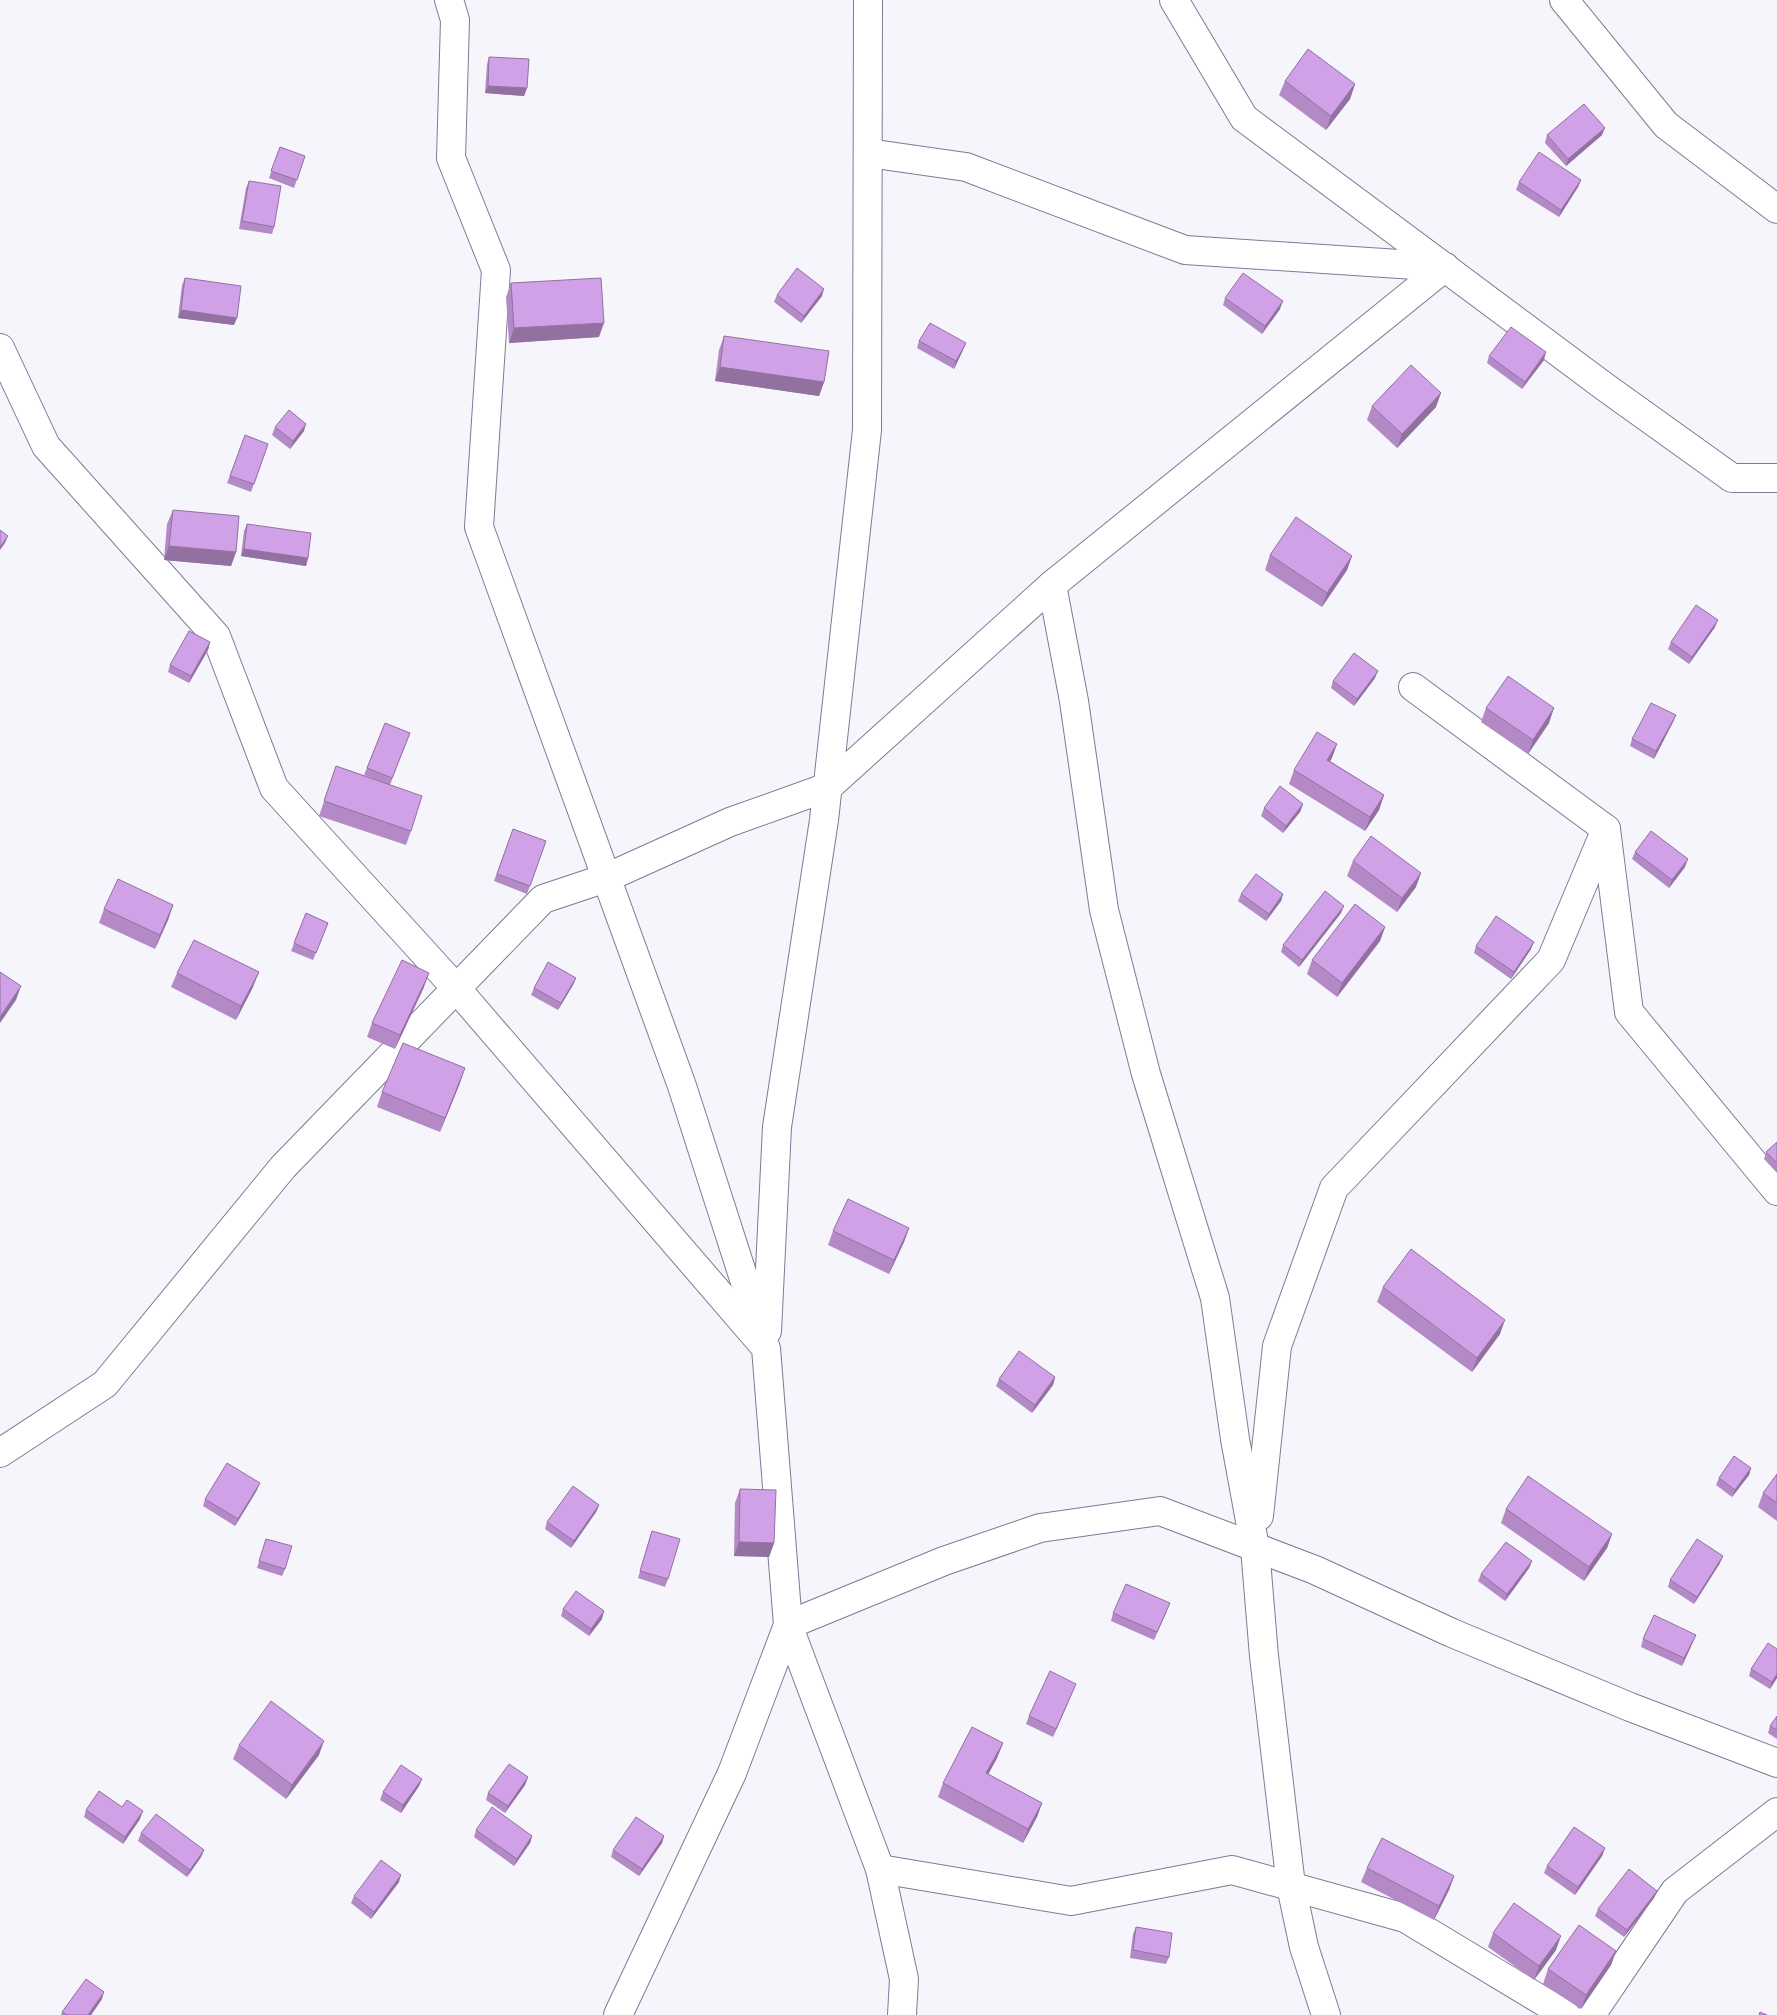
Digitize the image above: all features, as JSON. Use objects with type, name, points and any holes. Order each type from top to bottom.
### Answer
[{"type":"street","points":[[449,0],[455,20],[452,158],[496,270],[478,527],[682,1086],[766,1348]]},
{"type":"street","points":[[868,0],[867,430],[828,787],[777,1127],[766,1348],[788,1625],[880,1869],[904,1979],[902,2015]]},
{"type":"street","points":[[1174,0],[1244,118],[1732,478],[1777,478]]},
{"type":"street","points":[[1564,0],[1585,12],[1666,125],[1777,209]]},
{"type":"street","points":[[868,153],[966,167],[1185,250],[1445,267]]},
{"type":"street","points":[[0,1453],[105,1384],[283,1167],[455,987],[543,899],[606,878],[730,822],[828,787],[1052,585],[1445,267]]},
{"type":"street","points":[[0,348],[46,446],[216,636],[274,788],[455,987],[766,1348]]},
{"type":"street","points":[[1052,585],[1074,701],[1104,910],[1146,1074],[1216,1298],[1236,1439],[1255,1548],[1264,1656],[1291,1886],[1304,1947],[1326,2015]]},
{"type":"street","points":[[1413,687],[1606,829],[1629,1012],[1777,1191]]},
{"type":"street","points":[[1255,1548],[1277,1346],[1334,1188],[1551,960],[1606,829]]},
{"type":"street","points":[[618,2015],[732,1773],[788,1625],[944,1562],[1040,1528],[1160,1511],[1315,1570],[1452,1633],[1594,1692],[1777,1763]]},
{"type":"street","points":[[1591,2015],[1675,1891],[1777,1812]]},
{"type":"street","points":[[880,1869],[1071,1901],[1232,1870],[1405,1918],[1566,2015]]},
{"type":"building","points":[[1308,49],[1355,84],[1331,116],[1285,81]]},
{"type":"building","points":[[489,57],[529,59],[527,88],[488,86]]},
{"type":"building","points":[[1584,104],[1605,128],[1568,159],[1547,135]]},
{"type":"building","points":[[280,147],[305,156],[297,180],[271,171]]},
{"type":"building","points":[[1539,152],[1581,180],[1561,210],[1519,182]]},
{"type":"building","points":[[249,181],[281,186],[274,227],[242,221]]},
{"type":"building","points":[[797,268],[824,289],[804,316],[777,295]]},
{"type":"building","points":[[1243,273],[1283,301],[1265,326],[1225,298]]},
{"type":"building","points":[[185,278],[241,286],[237,318],[181,310]]},
{"type":"building","points":[[601,278],[604,323],[514,328],[511,283]]},
{"type":"building","points":[[930,323],[966,343],[956,361],[919,341]]},
{"type":"building","points":[[1511,327],[1546,352],[1525,382],[1489,356]]},
{"type":"building","points":[[724,336],[829,351],[824,382],[720,367]]},
{"type":"building","points":[[1411,365],[1441,393],[1402,434],[1372,406]]},
{"type":"building","points":[[289,410],[306,424],[293,441],[275,427]]},
{"type":"building","points":[[245,435],[268,444],[254,484],[230,476]]},
{"type":"building","points":[[173,510],[239,516],[236,552],[169,546]]},
{"type":"building","points":[[1296,517],[1352,556],[1327,593],[1270,555]]},
{"type":"building","points":[[247,524],[311,533],[308,558],[244,549]]},
{"type":"building","points":[[0,530],[8,536],[0,547]]},
{"type":"building","points":[[1696,605],[1718,620],[1692,657],[1671,642]]},
{"type":"building","points":[[189,631],[210,642],[191,676],[170,665]]},
{"type":"building","points":[[1354,653],[1378,671],[1357,699],[1333,681]]},
{"type":"building","points":[[1508,676],[1554,708],[1533,740],[1486,708]]},
{"type":"building","points":[[1651,703],[1676,715],[1656,751],[1632,739]]},
{"type":"building","points":[[385,723],[410,733],[392,778],[367,768]]},
{"type":"building","points":[[1317,732],[1337,744],[1327,760],[1384,795],[1370,817],[1294,770]]},
{"type":"building","points":[[336,766],[422,796],[411,831],[324,801]]},
{"type":"building","points":[[1280,786],[1303,804],[1286,826],[1264,808]]},
{"type":"building","points":[[513,829],[546,841],[530,886],[497,874]]},
{"type":"building","points":[[1651,831],[1688,859],[1672,880],[1635,852]]},
{"type":"building","points":[[1371,836],[1421,873],[1402,898],[1353,861]]},
{"type":"building","points":[[1256,874],[1283,894],[1269,914],[1241,894]]},
{"type":"building","points":[[118,879],[173,905],[160,935],[104,909]]},
{"type":"building","points":[[1325,891],[1344,906],[1302,960],[1283,945]]},
{"type":"building","points":[[1355,904],[1385,927],[1342,983],[1312,960]]},
{"type":"building","points":[[306,913],[328,923],[316,953],[294,943]]},
{"type":"building","points":[[1496,916],[1534,942],[1514,972],[1476,946]]},
{"type":"building","points":[[194,940],[259,972],[241,1006],[177,973]]},
{"type":"building","points":[[402,960],[429,973],[400,1035],[372,1023]]},
{"type":"building","points":[[548,962],[576,978],[561,1003],[534,988]]},
{"type":"building","points":[[0,972],[21,986],[0,1017]]},
{"type":"building","points":[[403,1043],[465,1068],[445,1118],[382,1092]]},
{"type":"building","points":[[1777,1142],[1777,1163],[1766,1152]]},
{"type":"building","points":[[848,1199],[909,1228],[894,1260],[833,1231]]},
{"type":"building","points":[[1411,1249],[1505,1320],[1477,1358],[1383,1287]]},
{"type":"building","points":[[1019,1351],[1055,1377],[1035,1405],[999,1379]]},
{"type":"building","points":[[1734,1456],[1751,1468],[1735,1490],[1719,1478]]},
{"type":"building","points":[[227,1463],[260,1483],[238,1519],[205,1499]]},
{"type":"building","points":[[1777,1474],[1777,1503],[1763,1493]]},
{"type":"building","points":[[1528,1476],[1612,1534],[1589,1567],[1506,1509]]},
{"type":"building","points":[[573,1486],[599,1505],[574,1541],[547,1522]]},
{"type":"building","points":[[740,1489],[776,1490],[774,1543],[739,1542]]},
{"type":"building","points":[[652,1531],[680,1539],[668,1579],[640,1571]]},
{"type":"building","points":[[266,1539],[292,1546],[285,1569],[259,1561]]},
{"type":"building","points":[[1697,1539],[1723,1556],[1697,1597],[1670,1580]]},
{"type":"building","points":[[1506,1542],[1532,1561],[1507,1594],[1481,1574]]},
{"type":"building","points":[[1126,1584],[1170,1603],[1157,1632],[1113,1613]]},
{"type":"building","points":[[576,1591],[604,1611],[591,1629],[563,1609]]},
{"type":"building","points":[[1654,1615],[1696,1635],[1684,1658],[1643,1639]]},
{"type":"building","points":[[1768,1643],[1777,1649],[1777,1674],[1772,1682],[1751,1669]]},
{"type":"building","points":[[1050,1671],[1076,1684],[1056,1729],[1029,1716]]},
{"type":"building","points":[[271,1701],[324,1741],[292,1785],[239,1745]]},
{"type":"building","points":[[1777,1716],[1777,1730],[1770,1726]]},
{"type":"building","points":[[972,1727],[1003,1743],[986,1773],[1042,1803],[1028,1829],[943,1783]]},
{"type":"building","points":[[509,1764],[528,1777],[508,1806],[488,1793]]},
{"type":"building","points":[[401,1765],[422,1779],[403,1805],[383,1792]]},
{"type":"building","points":[[99,1791],[122,1807],[127,1800],[143,1811],[125,1837],[86,1810]]},
{"type":"building","points":[[492,1807],[532,1836],[517,1859],[476,1830]]},
{"type":"building","points":[[156,1814],[204,1850],[190,1870],[141,1833]]},
{"type":"building","points":[[636,1817],[664,1836],[642,1869],[613,1850]]},
{"type":"building","points":[[1574,1827],[1605,1848],[1578,1887],[1547,1866]]},
{"type":"building","points":[[1382,1838],[1454,1876],[1439,1906],[1367,1868]]},
{"type":"building","points":[[381,1860],[401,1875],[374,1912],[354,1896]]},
{"type":"building","points":[[1629,1869],[1657,1891],[1627,1930],[1598,1909]]},
{"type":"building","points":[[1514,1903],[1561,1936],[1539,1966],[1493,1933]]},
{"type":"building","points":[[1579,1925],[1616,1951],[1586,1995],[1548,1969]]},
{"type":"building","points":[[1136,1927],[1172,1933],[1169,1957],[1133,1950]]},
{"type":"building","points":[[86,1979],[104,1992],[88,2015],[67,2015],[62,2012]]}]
